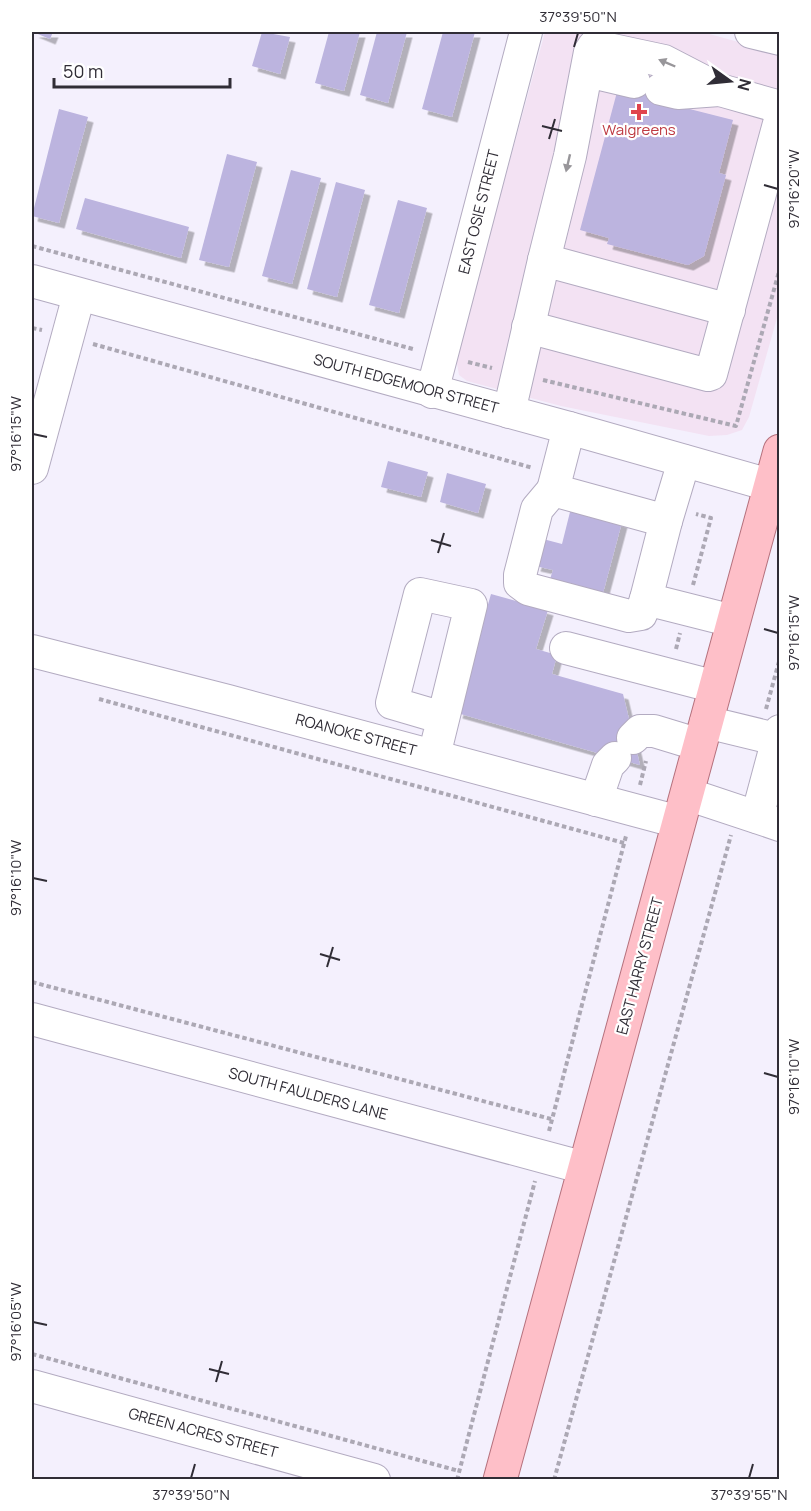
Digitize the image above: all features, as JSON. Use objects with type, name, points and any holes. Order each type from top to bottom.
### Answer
[{"type":"main road","name":"EAST HARRY STREET","points":[[500,1479],[734,621],[775,486],[780,451]]},
{"type":"street","name":"EAST OSIE STREET","points":[[432,392],[526,32]]},
{"type":"street","points":[[751,32],[780,39]]},
{"type":"street","points":[[509,412],[570,156],[590,52],[594,46],[664,61],[720,90],[780,107]]},
{"type":"street","points":[[587,71],[678,93],[720,90]]},
{"type":"street","points":[[528,327],[708,375],[713,372],[780,120]]},
{"type":"street","points":[[544,260],[729,310]]},
{"type":"street","name":"SOUTH EDGEMOOR STREET","points":[[32,281],[775,486]]},
{"type":"street","points":[[32,468],[79,294]]},
{"type":"street","points":[[569,428],[555,483],[537,509],[520,575],[520,583],[528,589],[629,616],[641,614],[684,461]]},
{"type":"street","points":[[555,483],[668,514]]},
{"type":"street","points":[[646,599],[734,621]]},
{"type":"street","points":[[566,648],[716,687]]},
{"type":"street","name":"ROANOKE STREET","points":[[32,651],[633,810],[683,808],[758,818]]},
{"type":"street","points":[[434,756],[443,718]]},
{"type":"street","points":[[596,800],[608,765],[634,742],[703,734],[774,737],[758,818]]},
{"type":"street","name":"SOUTH FAULDERS LANE","points":[[32,1019],[585,1168]]},
{"type":"street","name":"GREEN ACRES STREET","points":[[32,1386],[374,1479]]},
{"type":"path","points":[[32,246],[413,349]]},
{"type":"path","points":[[736,426],[780,268]]},
{"type":"path","points":[[32,328],[555,483]]},
{"type":"path","points":[[668,514],[711,518],[669,675]]},
{"type":"path","points":[[774,737],[780,658]]},
{"type":"path","points":[[88,696],[624,843]]},
{"type":"path","points":[[457,1479],[633,810],[634,742]]},
{"type":"path","points":[[554,1479],[758,818]]},
{"type":"path","points":[[32,982],[551,1119]]},
{"type":"path","points":[[32,1354],[459,1471]]},
{"type":"shaded area","points":[[545,32],[702,32],[779,53],[779,311],[749,417],[742,430],[727,435],[709,436],[561,406],[467,381],[459,375],[456,358]]},
{"type":"building","points":[[33,32],[53,32],[50,39]]},
{"type":"building","points":[[262,32],[290,37],[280,74],[252,66]]},
{"type":"building","points":[[329,32],[360,32],[344,91],[315,83]]},
{"type":"building","points":[[377,32],[407,32],[388,103],[360,95]]},
{"type":"building","points":[[443,32],[475,32],[452,117],[422,109]]},
{"type":"building","name":"Walgreens","points":[[636,75],[663,82],[658,101],[733,120],[719,173],[726,175],[704,256],[688,265],[607,244],[609,238],[580,230],[617,92]]},
{"type":"building","points":[[59,109],[88,117],[59,223],[32,216]]},
{"type":"building","points":[[227,154],[257,162],[229,267],[199,260]]},
{"type":"building","points":[[291,170],[321,178],[292,284],[262,276]]},
{"type":"building","points":[[336,182],[365,190],[337,297],[307,289]]},
{"type":"building","points":[[85,198],[189,227],[181,258],[76,229]]},
{"type":"building","points":[[398,200],[427,208],[399,313],[369,305]]},
{"type":"building","points":[[388,461],[428,472],[421,497],[381,487]]},
{"type":"building","points":[[447,473],[486,484],[478,513],[440,502]]},
{"type":"building","points":[[571,508],[622,522],[603,593],[550,579],[553,570],[535,566],[543,539],[562,544]]},
{"type":"building","points":[[491,594],[548,610],[536,649],[557,655],[552,674],[623,694],[640,765],[457,713]]},
{"type":"place","name":"Walgreens","points":[[639,112]]}]
